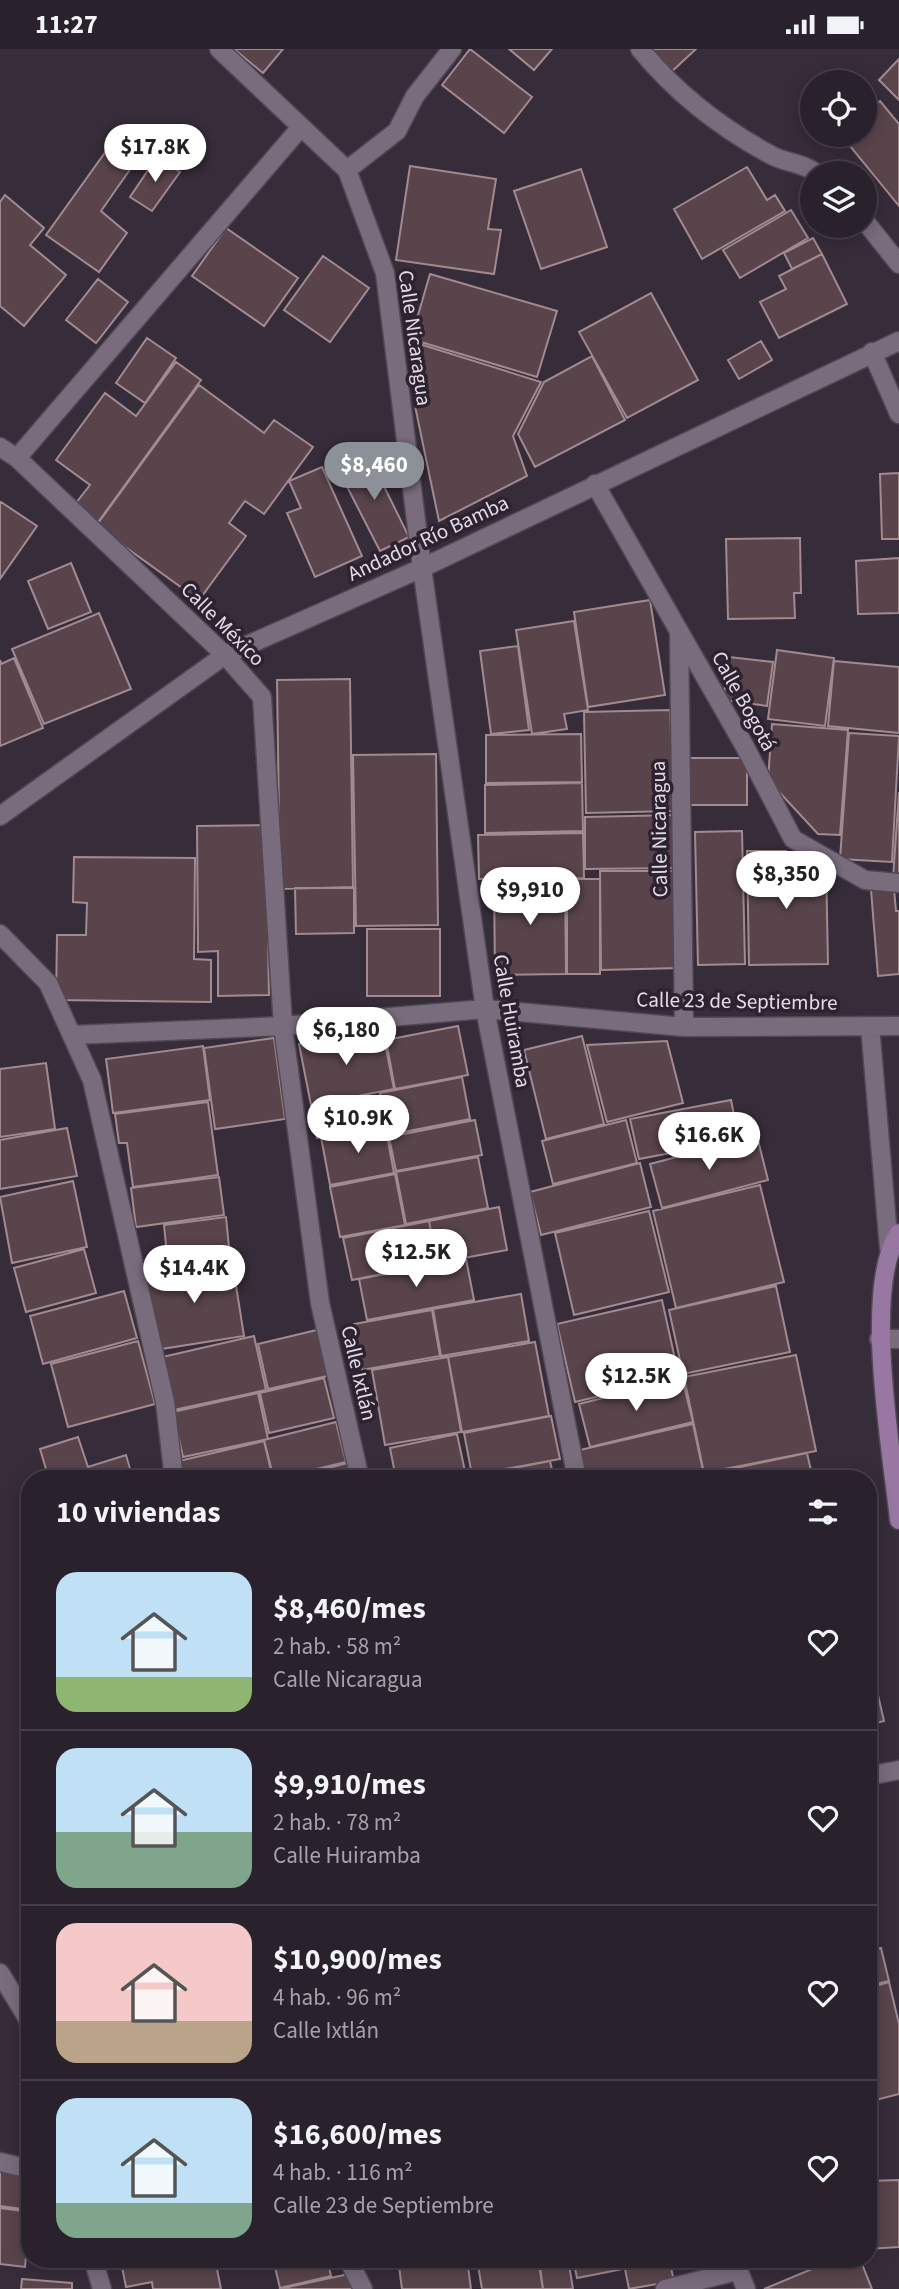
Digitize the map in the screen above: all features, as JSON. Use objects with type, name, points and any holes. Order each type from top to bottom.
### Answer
[{"type":"street","name":"Calle Nicaragua","points":[[219,49],[347,170],[385,273],[422,568]]},
{"type":"street","points":[[347,170],[397,131],[415,96],[452,49]]},
{"type":"street","points":[[640,49],[667,82],[718,122],[773,157],[800,167]]},
{"type":"street","points":[[17,458],[301,127]]},
{"type":"street","points":[[877,236],[899,264]]},
{"type":"street","name":"Andador Río Bamba","points":[[0,816],[225,655],[422,568],[899,341]]},
{"type":"street","points":[[872,352],[899,414]]},
{"type":"street","name":"Calle México","points":[[0,447],[17,458],[225,655],[262,697],[284,1026]]},
{"type":"street","name":"Calle Bogotá","points":[[595,484],[679,630],[793,839],[865,880],[899,883]]},
{"type":"street","name":"Calle Huiramba","points":[[422,568],[485,1009],[575,1470]]},
{"type":"street","name":"Calle Nicaragua","points":[[679,630],[684,1027]]},
{"type":"street","points":[[0,934],[48,983],[92,1080],[165,1402],[173,1470]]},
{"type":"street","name":"Calle 23 de Septiembre","points":[[72,1035],[284,1026],[485,1009],[684,1027],[899,1026]]},
{"type":"street","name":"Calle Ixtlán","points":[[284,1026],[320,1303],[358,1470]]},
{"type":"street","points":[[870,1026],[894,1240],[879,1339],[899,1520]]},
{"type":"street","points":[[879,1339],[899,1339]]},
{"type":"street","points":[[877,1774],[899,1770]]},
{"type":"street","points":[[0,1973],[21,2009]]},
{"type":"street","points":[[0,2162],[21,2167]]},
{"type":"street","points":[[96,2268],[102,2289]]},
{"type":"street","points":[[352,2268],[363,2289]]},
{"type":"street","points":[[665,2289],[727,2268]]},
{"type":"street","points":[[737,2268],[746,2289]]},
{"type":"building","points":[[234,49],[283,49],[263,73]]},
{"type":"building","points":[[470,49],[532,97],[504,133],[442,85]]},
{"type":"building","points":[[509,49],[552,49],[534,70]]},
{"type":"building","points":[[646,49],[696,49],[669,74]]},
{"type":"building","points":[[899,59],[899,100],[879,80]]},
{"type":"building","points":[[880,101],[899,124],[899,206],[877,179],[877,161],[862,161],[851,147],[877,147],[877,103]]},
{"type":"building","points":[[119,133],[143,151],[101,211],[127,233],[99,272],[46,235]]},
{"type":"building","points":[[157,157],[180,172],[152,211],[130,197]]},
{"type":"building","points":[[410,166],[496,179],[488,229],[501,230],[494,274],[396,260]]},
{"type":"building","points":[[747,167],[767,200],[775,195],[785,211],[702,259],[674,209]]},
{"type":"building","points":[[581,169],[607,247],[541,269],[514,191]]},
{"type":"building","points":[[5,195],[44,228],[30,245],[66,275],[24,326],[0,306],[0,202]]},
{"type":"building","points":[[791,210],[800,225],[800,238],[808,238],[740,278],[723,250]]},
{"type":"building","points":[[226,228],[298,278],[264,326],[192,276]]},
{"type":"building","points":[[813,238],[822,254],[792,269],[784,253]]},
{"type":"building","points":[[822,254],[847,304],[779,338],[760,302],[786,289],[779,276]]},
{"type":"building","points":[[323,256],[369,288],[330,342],[284,310]]},
{"type":"building","points":[[430,274],[557,311],[537,377],[411,339]]},
{"type":"building","points":[[98,279],[128,302],[96,343],[66,320]]},
{"type":"building","points":[[651,293],[698,380],[627,418],[579,332]]},
{"type":"building","points":[[147,338],[176,358],[145,403],[116,383]]},
{"type":"building","points":[[761,341],[772,360],[739,379],[728,360]]},
{"type":"building","points":[[413,342],[541,382],[513,436],[527,476],[439,521],[415,406]]},
{"type":"building","points":[[592,356],[625,420],[535,467],[518,434],[544,382]]},
{"type":"building","points":[[176,362],[201,380],[96,525],[72,508],[90,485],[56,460],[105,393],[136,416]]},
{"type":"building","points":[[199,385],[264,433],[274,420],[313,447],[264,514],[245,501],[229,523],[246,536],[199,600],[96,526]]},
{"type":"building","points":[[368,454],[409,537],[380,551],[338,469]]},
{"type":"building","points":[[322,467],[362,556],[315,577],[287,513],[301,508],[289,481]]},
{"type":"building","points":[[899,473],[899,539],[882,539],[880,474]]},
{"type":"building","points":[[1,502],[37,526],[0,579],[0,504]]},
{"type":"building","points":[[800,538],[801,593],[794,593],[795,618],[728,619],[726,539]]},
{"type":"building","points":[[899,558],[899,613],[858,614],[856,561]]},
{"type":"building","points":[[71,563],[91,612],[48,629],[28,581]]},
{"type":"building","points":[[650,600],[665,695],[588,707],[574,612]]},
{"type":"building","points":[[99,613],[131,689],[44,724],[12,649]]},
{"type":"building","points":[[574,621],[588,710],[564,714],[567,729],[532,734],[516,630]]},
{"type":"building","points":[[518,646],[529,730],[491,734],[480,651]]},
{"type":"building","points":[[777,650],[834,658],[825,726],[768,719]]},
{"type":"building","points":[[729,657],[773,662],[767,706],[723,700]]},
{"type":"building","points":[[14,658],[43,728],[0,746],[0,660],[1,664]]},
{"type":"building","points":[[834,661],[899,667],[899,733],[828,726]]},
{"type":"building","points":[[350,679],[353,887],[280,889],[277,680]]},
{"type":"building","points":[[670,710],[674,811],[586,813],[584,712]]},
{"type":"building","points":[[772,724],[848,730],[840,835],[818,834],[768,780]]},
{"type":"building","points":[[849,733],[899,736],[892,862],[840,859]]},
{"type":"building","points":[[581,734],[582,782],[486,783],[486,735]]},
{"type":"building","points":[[436,754],[438,925],[356,926],[353,755]]},
{"type":"building","points":[[690,758],[747,758],[747,805],[690,805]]},
{"type":"building","points":[[582,783],[583,831],[485,833],[485,785]]},
{"type":"building","points":[[899,792],[899,878],[893,878]]},
{"type":"building","points":[[677,815],[678,868],[585,869],[585,817]]},
{"type":"building","points":[[266,825],[269,995],[218,996],[218,951],[198,952],[197,826]]},
{"type":"building","points":[[742,831],[745,964],[698,965],[695,832]]},
{"type":"building","points":[[583,833],[584,878],[479,879],[478,835]]},
{"type":"building","points":[[747,851],[786,851],[786,863],[826,863],[828,964],[749,965]]},
{"type":"building","points":[[74,857],[195,858],[194,959],[211,960],[211,1002],[56,1000],[57,935],[86,935],[87,903],[73,902]]},
{"type":"building","points":[[600,871],[679,871],[679,968],[601,970]]},
{"type":"building","points":[[565,879],[566,974],[495,975],[494,881]]},
{"type":"building","points":[[567,879],[600,879],[600,974],[567,974]]},
{"type":"building","points":[[295,888],[354,888],[354,933],[296,934]]},
{"type":"building","points":[[894,889],[896,911],[899,911],[899,974],[878,976],[871,890]]},
{"type":"building","points":[[367,929],[440,929],[440,996],[367,996]]},
{"type":"building","points":[[458,1026],[468,1075],[395,1089],[386,1040]]},
{"type":"building","points":[[382,1028],[394,1089],[311,1105],[299,1044]]},
{"type":"building","points":[[582,1036],[604,1124],[546,1139],[524,1050]]},
{"type":"building","points":[[274,1038],[285,1119],[215,1129],[204,1048]]},
{"type":"building","points":[[667,1041],[683,1103],[607,1122],[587,1045]]},
{"type":"building","points":[[203,1046],[210,1100],[113,1113],[106,1059]]},
{"type":"building","points":[[46,1063],[55,1129],[0,1137],[0,1069]]},
{"type":"building","points":[[462,1077],[470,1119],[388,1135],[380,1093]]},
{"type":"building","points":[[378,1096],[383,1125],[317,1138],[311,1108]]},
{"type":"building","points":[[731,1100],[739,1140],[639,1159],[630,1119]]},
{"type":"building","points":[[208,1102],[218,1175],[133,1187],[127,1143],[119,1143],[115,1114]]},
{"type":"building","points":[[475,1120],[482,1155],[396,1171],[389,1137]]},
{"type":"building","points":[[626,1120],[637,1163],[553,1184],[542,1141]]},
{"type":"building","points":[[385,1125],[394,1173],[330,1185],[321,1137]]},
{"type":"building","points":[[67,1128],[77,1176],[0,1189],[0,1140]]},
{"type":"building","points":[[757,1136],[768,1180],[662,1208],[650,1164]]},
{"type":"building","points":[[478,1157],[488,1208],[406,1224],[396,1172]]},
{"type":"building","points":[[640,1163],[651,1207],[541,1235],[530,1192]]},
{"type":"building","points":[[395,1174],[405,1225],[340,1237],[330,1187]]},
{"type":"building","points":[[219,1177],[224,1215],[136,1227],[131,1188]]},
{"type":"building","points":[[73,1181],[87,1247],[12,1263],[0,1197]]},
{"type":"building","points":[[760,1185],[784,1282],[676,1308],[653,1211]]},
{"type":"building","points":[[499,1207],[507,1250],[437,1263],[429,1221]]},
{"type":"building","points":[[649,1211],[669,1292],[574,1315],[555,1233]]},
{"type":"building","points":[[226,1217],[230,1258],[168,1265],[164,1225]]},
{"type":"building","points":[[429,1221],[437,1263],[352,1280],[343,1238]]},
{"type":"building","points":[[84,1249],[96,1293],[26,1312],[14,1268]]},
{"type":"building","points":[[466,1259],[474,1300],[367,1320],[359,1279]]},
{"type":"building","points":[[232,1260],[244,1336],[155,1350],[143,1274]]},
{"type":"building","points":[[776,1286],[790,1352],[683,1374],[669,1310]]},
{"type":"building","points":[[124,1291],[137,1338],[43,1364],[30,1316]]},
{"type":"building","points":[[521,1294],[529,1341],[441,1356],[433,1309]]},
{"type":"building","points":[[662,1300],[679,1377],[575,1402],[557,1324]]},
{"type":"building","points":[[432,1310],[440,1356],[362,1370],[354,1324]]},
{"type":"building","points":[[321,1329],[332,1375],[268,1389],[258,1344]]},
{"type":"building","points":[[254,1336],[266,1390],[169,1411],[158,1358]]},
{"type":"building","points":[[138,1341],[155,1404],[68,1427],[51,1364]]},
{"type":"building","points":[[535,1342],[549,1416],[462,1432],[448,1357]]},
{"type":"building","points":[[796,1355],[816,1451],[719,1470],[703,1470],[684,1377]]},
{"type":"building","points":[[448,1357],[461,1432],[385,1445],[372,1370]]},
{"type":"building","points":[[324,1378],[334,1418],[269,1433],[260,1393]]},
{"type":"building","points":[[682,1378],[693,1422],[590,1447],[579,1404]]},
{"type":"building","points":[[258,1393],[268,1439],[183,1457],[173,1412]]},
{"type":"building","points":[[551,1416],[560,1459],[500,1470],[471,1470],[464,1433]]},
{"type":"building","points":[[336,1422],[346,1462],[312,1470],[272,1470],[264,1440]]},
{"type":"building","points":[[693,1424],[703,1470],[585,1470],[580,1450]]},
{"type":"building","points":[[457,1434],[465,1470],[394,1470],[390,1448]]},
{"type":"building","points":[[78,1437],[88,1467],[126,1455],[130,1470],[46,1470],[40,1449]]},
{"type":"building","points":[[264,1441],[271,1470],[181,1470],[179,1461]]},
{"type":"building","points":[[807,1453],[811,1470],[726,1470]]},
{"type":"building","points":[[550,1461],[552,1470],[504,1470]]},
{"type":"building","points":[[347,1463],[349,1470],[321,1470]]},
{"type":"building","points":[[877,1691],[884,1721],[877,1723]]},
{"type":"building","points":[[881,1948],[889,1981],[877,1984],[877,1949]]},
{"type":"building","points":[[889,1982],[899,2024],[899,2094],[877,2100],[877,1985]]},
{"type":"building","points":[[0,2170],[21,2173],[21,2209],[0,2206]]},
{"type":"building","points":[[899,2180],[899,2247],[877,2248],[877,2181]]},
{"type":"building","points":[[0,2208],[21,2211],[21,2267],[0,2264]]},
{"type":"building","points":[[122,2268],[217,2268],[221,2289],[153,2289],[152,2282],[126,2287]]},
{"type":"building","points":[[275,2268],[329,2268],[331,2276],[280,2288]]},
{"type":"building","points":[[399,2268],[468,2268],[471,2289],[402,2289]]},
{"type":"building","points":[[478,2268],[540,2268],[543,2289],[482,2289]]},
{"type":"building","points":[[540,2268],[570,2268],[573,2289],[543,2289]]},
{"type":"building","points":[[575,2268],[623,2268],[623,2269],[577,2278]]},
{"type":"building","points":[[625,2268],[671,2268],[674,2281],[629,2289]]},
{"type":"building","points":[[814,2268],[864,2268],[872,2289],[764,2289]]},
{"type":"building","points":[[349,2274],[352,2289],[279,2289]]},
{"type":"building","points":[[22,2279],[72,2283],[72,2289],[21,2289]]}]
